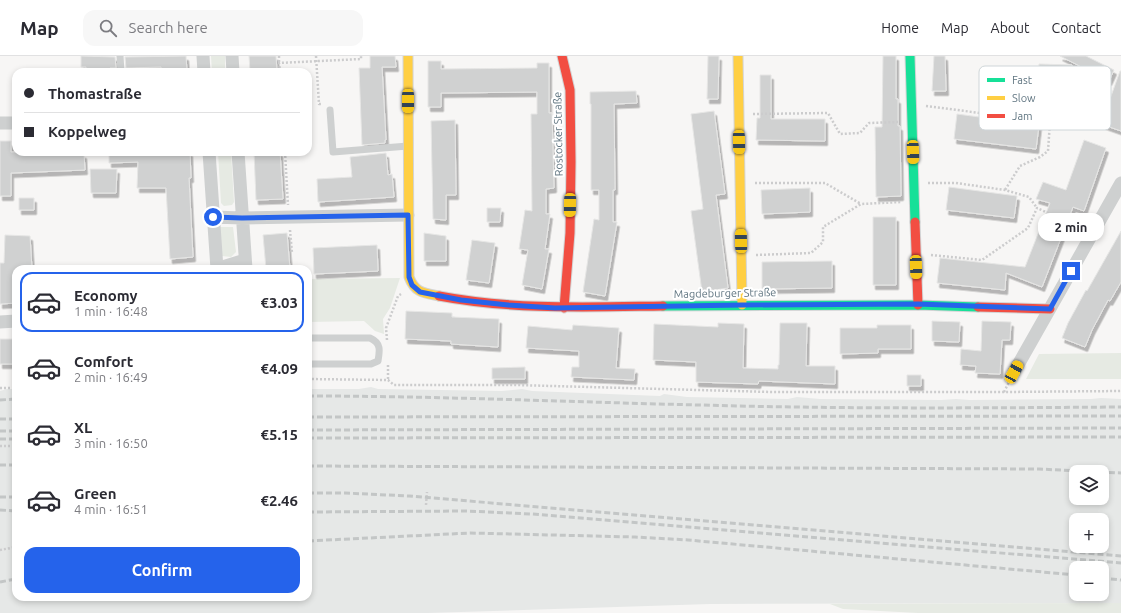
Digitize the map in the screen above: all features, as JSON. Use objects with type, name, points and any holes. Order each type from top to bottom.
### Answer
[{"type":"street","points":[[203,56],[204,68]]},
{"type":"street","points":[[232,56],[233,68]]},
{"type":"street","points":[[408,56],[408,215],[411,281]]},
{"type":"street","name":"Rostocker Straße","points":[[562,56],[570,90],[571,162],[570,233],[564,308]]},
{"type":"street","points":[[738,56],[742,305]]},
{"type":"street","points":[[910,56],[918,304]]},
{"type":"street","points":[[0,123],[12,123]]},
{"type":"street","points":[[209,156],[216,265]]},
{"type":"street","points":[[238,156],[246,265]]},
{"type":"street","points":[[1014,372],[1121,183]]},
{"type":"street","points":[[213,217],[242,218],[408,215]]},
{"type":"street","name":"Magdeburger Straße","points":[[411,281],[420,292],[461,300],[508,305],[564,308],[918,304],[1050,309]]},
{"type":"street","points":[[0,322],[12,321]]},
{"type":"lane","points":[[120,56],[121,68]]},
{"type":"lane","points":[[330,110],[333,152],[408,146]]},
{"type":"lane","points":[[312,338],[370,338],[376,341],[379,346],[379,355],[378,361],[371,364],[312,364]]},
{"type":"path","points":[[279,56],[280,68]]},
{"type":"path","points":[[316,56],[319,104],[328,104],[330,110]]},
{"type":"path","points":[[279,63],[361,59],[361,56]]},
{"type":"path","points":[[911,104],[979,113]]},
{"type":"path","points":[[739,114],[828,113],[840,134],[860,133],[869,123],[912,122]]},
{"type":"path","points":[[1005,190],[1020,166],[1040,157],[1048,151],[1049,130]]},
{"type":"path","points":[[285,156],[292,253]]},
{"type":"path","points":[[740,182],[825,183],[862,204]]},
{"type":"path","points":[[914,183],[956,183],[1005,190],[1029,197],[1037,208],[1092,233]]},
{"type":"path","points":[[741,256],[811,253],[823,242],[823,227],[862,204],[914,202]]},
{"type":"path","points":[[916,254],[982,260],[1028,228],[1037,208]]},
{"type":"path","points":[[387,343],[386,328],[398,296],[411,281]]},
{"type":"path","points":[[388,358],[388,380]]},
{"type":"path","points":[[312,379],[388,380],[394,385],[516,385],[772,392],[1121,391]]},
{"type":"path","points":[[0,388],[12,388]]},
{"type":"path","points":[[0,446],[12,446]]},
{"type":"path","points":[[426,505],[428,492]]},
{"type":"path","points":[[0,550],[12,548]]},
{"type":"shaded area","points":[[211,56],[225,56],[225,68],[212,68]]},
{"type":"shaded area","points":[[218,156],[231,156],[234,202],[232,205],[224,206],[221,203]]},
{"type":"shaded area","points":[[219,227],[233,227],[236,252],[231,257],[222,256]]},
{"type":"shaded area","points":[[400,278],[390,308],[383,319],[384,334],[375,331],[364,321],[312,322],[312,279]]},
{"type":"shaded area","points":[[1121,353],[1121,379],[1026,379],[1039,354]]},
{"type":"shaded area","points":[[371,387],[378,389],[502,391],[522,389],[532,391],[660,396],[664,394],[687,397],[788,399],[797,397],[820,399],[941,400],[1121,399],[1121,603],[710,604],[428,613],[0,613],[0,391],[12,389],[12,601],[312,601],[312,389],[359,389]]},
{"type":"shaded area","points":[[1121,603],[1121,613],[918,613],[843,609],[830,604]]},
{"type":"building","points":[[81,56],[115,57],[116,68],[81,67]]},
{"type":"building","points":[[186,56],[187,68],[126,68],[125,57]]},
{"type":"building","points":[[249,56],[276,56],[277,68],[250,68]]},
{"type":"building","points":[[370,56],[395,56],[396,67],[382,67],[385,143],[362,145],[359,68],[370,68]]},
{"type":"building","points":[[708,56],[719,56],[718,99],[707,99]]},
{"type":"building","points":[[883,56],[896,56],[896,99],[898,99],[898,126],[900,126],[901,196],[876,197],[875,127],[882,127]]},
{"type":"building","points":[[934,56],[945,56],[946,91],[932,91]]},
{"type":"building","points":[[1060,56],[1086,56],[1106,66],[1080,66]]},
{"type":"building","points":[[428,61],[441,61],[441,69],[537,68],[537,63],[549,63],[549,113],[552,113],[554,188],[546,189],[546,214],[550,214],[545,249],[549,249],[542,289],[522,285],[528,250],[519,249],[525,210],[532,211],[531,114],[537,114],[537,92],[441,93],[441,107],[428,107]]},
{"type":"building","points":[[1039,64],[1072,65],[1072,66],[1039,66]]},
{"type":"building","points":[[1111,68],[1114,70],[1111,77]]},
{"type":"building","points":[[1121,71],[1121,131],[1111,128],[1111,96]]},
{"type":"building","points":[[760,75],[771,75],[771,119],[825,119],[825,141],[756,140],[757,118],[760,118]]},
{"type":"building","points":[[636,91],[637,103],[614,104],[615,190],[613,190],[613,222],[617,222],[605,296],[583,292],[594,219],[599,220],[599,190],[591,190],[590,92]]},
{"type":"building","points":[[714,111],[725,194],[716,195],[728,288],[702,292],[691,211],[703,209],[691,114]]},
{"type":"building","points":[[957,114],[979,117],[979,130],[1038,130],[1036,149],[954,139]]},
{"type":"building","points":[[455,120],[456,195],[446,195],[446,220],[433,219],[431,121]]},
{"type":"building","points":[[1084,140],[1106,148],[1084,211],[1073,207],[1042,287],[1006,273],[1005,290],[937,283],[940,258],[1025,267],[1050,203],[1036,199],[1043,182],[1066,190]]},
{"type":"building","points":[[0,141],[11,141],[12,156],[84,156],[85,170],[11,173],[11,196],[0,196]]},
{"type":"building","points":[[386,153],[388,175],[392,174],[394,197],[318,202],[317,179],[352,177],[350,157]]},
{"type":"building","points":[[109,156],[190,156],[191,178],[189,178],[193,257],[170,259],[166,188],[137,188],[138,162],[109,163]]},
{"type":"building","points":[[254,156],[280,156],[283,199],[256,200]]},
{"type":"building","points":[[90,169],[117,169],[116,193],[91,193]]},
{"type":"building","points":[[949,187],[1017,196],[1014,218],[946,210]]},
{"type":"building","points":[[810,188],[810,212],[762,214],[761,190]]},
{"type":"building","points":[[19,198],[34,198],[34,210],[19,210]]},
{"type":"building","points":[[487,208],[501,208],[500,222],[487,222]]},
{"type":"building","points":[[873,217],[896,217],[896,285],[873,285]]},
{"type":"building","points":[[1121,231],[1121,282],[1110,301],[1108,300],[1085,347],[1062,338],[1068,323],[1086,290],[1087,291]]},
{"type":"building","points":[[287,233],[290,265],[266,265],[263,235]]},
{"type":"building","points":[[424,233],[446,236],[446,261],[424,261]]},
{"type":"building","points":[[5,235],[30,236],[32,265],[12,265],[12,303],[0,304],[0,263],[4,263]]},
{"type":"building","points":[[472,240],[495,243],[489,283],[466,280]]},
{"type":"building","points":[[377,245],[378,271],[314,274],[313,248]]},
{"type":"building","points":[[832,261],[832,288],[762,289],[762,262]]},
{"type":"building","points":[[406,311],[452,313],[452,317],[499,319],[498,347],[451,344],[451,341],[405,339]]},
{"type":"building","points":[[932,321],[960,322],[959,342],[932,341]]},
{"type":"building","points":[[982,321],[1011,322],[1010,340],[1002,340],[1000,374],[975,373],[976,366],[960,365],[961,349],[981,351]]},
{"type":"building","points":[[718,323],[744,324],[743,368],[778,369],[780,323],[807,323],[806,366],[835,366],[835,384],[759,381],[758,384],[696,382],[696,362],[653,360],[654,324],[718,327]]},
{"type":"building","points":[[573,325],[619,328],[616,368],[635,369],[634,380],[571,377],[572,367],[579,367],[579,351],[526,348],[528,326],[572,330]]},
{"type":"building","points":[[877,325],[911,325],[911,349],[878,349],[878,353],[840,354],[840,328],[877,328]]},
{"type":"building","points":[[0,339],[12,339],[12,364],[0,364]]},
{"type":"building","points":[[525,367],[525,379],[492,379],[492,368]]},
{"type":"building","points":[[907,375],[921,375],[921,386],[907,386]]},
{"type":"railway","points":[[312,396],[805,407],[1121,407]]},
{"type":"railway","points":[[0,400],[12,399]]},
{"type":"railway","points":[[312,417],[1121,416]]},
{"type":"railway","points":[[0,419],[12,419]]},
{"type":"railway","points":[[312,430],[1121,428]]},
{"type":"railway","points":[[0,431],[12,431]]},
{"type":"railway","points":[[312,438],[1121,437]]},
{"type":"railway","points":[[0,439],[12,439]]},
{"type":"railway","points":[[0,465],[12,465]]},
{"type":"railway","points":[[312,466],[1039,469],[1121,473]]},
{"type":"railway","points":[[312,493],[409,496],[1121,556]]},
{"type":"railway","points":[[0,497],[12,497]]},
{"type":"railway","points":[[0,510],[12,511]]},
{"type":"railway","points":[[312,512],[466,511],[532,514],[1121,563]]},
{"type":"railway","points":[[312,541],[470,533],[635,537],[688,540],[1069,574]]},
{"type":"railway","points":[[1109,579],[1121,580]]},
{"type":"railway","points":[[0,582],[12,580]]},
{"type":"traffic: fast","points":[[910,56],[915,222]]},
{"type":"traffic: fast","points":[[663,306],[918,305],[978,307]]},
{"type":"traffic: slow","points":[[408,56],[409,277],[417,289],[424,293],[439,296]]},
{"type":"traffic: slow","points":[[738,56],[742,305]]},
{"type":"traffic: jam","points":[[562,56],[570,90],[571,162],[570,233],[564,308]]},
{"type":"traffic: jam","points":[[915,222],[918,305]]},
{"type":"traffic: jam","points":[[439,296],[495,304],[523,306],[663,306]]},
{"type":"traffic: jam","points":[[978,307],[1050,309]]},
{"type":"route","points":[[213,217],[242,218],[408,215],[409,277],[412,285],[420,292],[461,300],[555,308],[918,304],[1050,309],[1071,271]]}]
